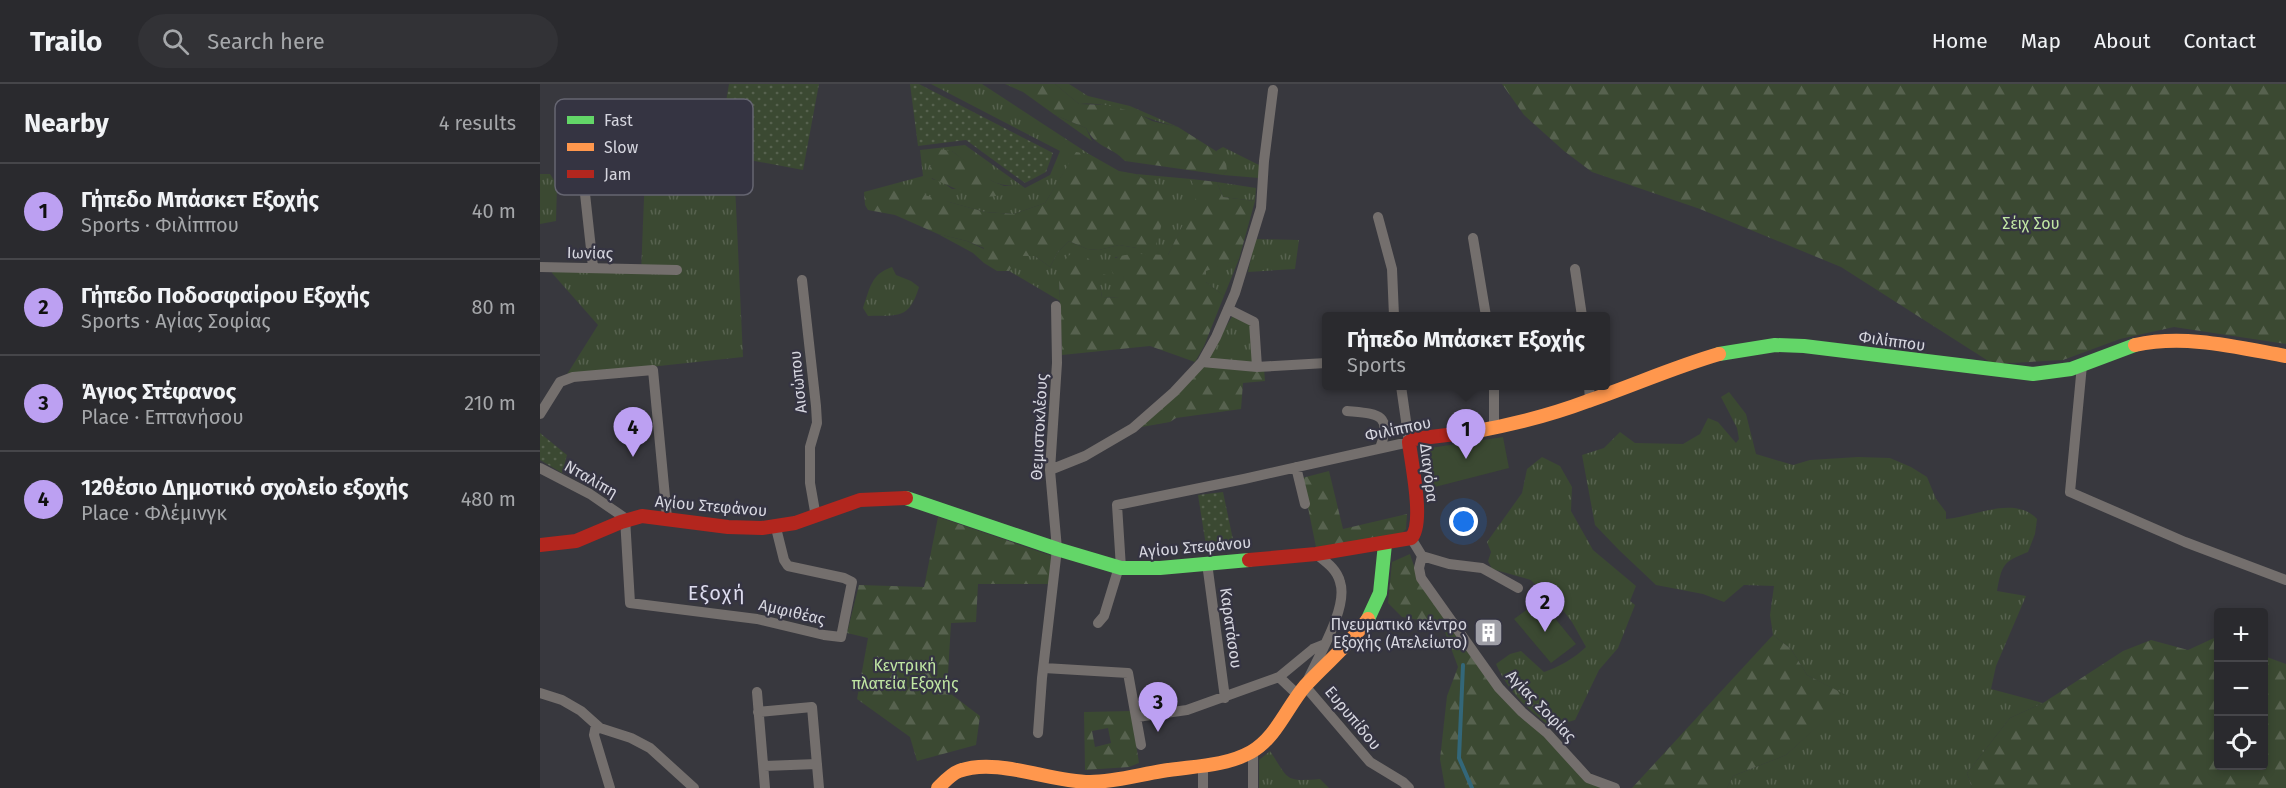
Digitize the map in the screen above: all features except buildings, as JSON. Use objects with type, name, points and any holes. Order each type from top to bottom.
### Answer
[{"type":"street","points":[[1050,470],[1094,452],[1132,428],[1174,392],[1202,362],[1216,337],[1235,293],[1261,208],[1273,90]]},
{"type":"street","points":[[585,195],[592,267]]},
{"type":"street","points":[[1378,217],[1392,269],[1394,312]]},
{"type":"street","points":[[1473,238],[1485,312]]},
{"type":"street","name":"Ιωνίας","points":[[540,267],[677,270]]},
{"type":"street","points":[[1575,269],[1581,312]]},
{"type":"street","name":"Αισώπου","points":[[802,280],[816,406],[817,423],[810,447],[810,483],[816,516]]},
{"type":"street","name":"Θεμιστοκλέους","points":[[1038,733],[1057,549],[1050,470],[1057,363],[1056,306]]},
{"type":"street","points":[[1228,309],[1254,322],[1257,367]]},
{"type":"street","name":"Φιλίππου","points":[[1120,568],[1117,505],[1409,442],[1414,439],[1494,429],[1590,400],[1677,366],[1722,352],[1755,345],[1779,344],[1814,347],[2026,374],[2051,374],[2140,344],[2168,340],[2199,341],[2286,356]]},
{"type":"street","points":[[1202,362],[1257,367],[1322,363]]},
{"type":"street","points":[[2082,365],[2070,492],[2185,542],[2286,580]]},
{"type":"street","points":[[540,414],[560,382],[573,377],[653,370],[667,518]]},
{"type":"street","name":"Διαγόρα","points":[[1402,390],[1418,519],[1417,528],[1411,537]]},
{"type":"street","points":[[1494,390],[1494,429]]},
{"type":"street","points":[[1589,390],[1590,400]]},
{"type":"street","points":[[1347,411],[1374,413],[1382,418],[1385,436],[1380,448]]},
{"type":"street","points":[[1296,467],[1305,504]]},
{"type":"street","name":"Νταλίπη","points":[[540,468],[590,494],[625,518]]},
{"type":"street","name":"Αγίου Στεφάνου","points":[[540,546],[572,543],[625,518],[667,518],[750,528],[776,528],[816,516],[845,504],[868,498],[887,497],[911,498],[1057,549],[1120,568],[1160,568],[1316,554]]},
{"type":"street","name":"Αμφιθέας","points":[[625,518],[630,603],[757,619],[841,637],[852,582],[844,578],[788,566],[784,560],[776,528]]},
{"type":"street","points":[[1316,554],[1385,544],[1411,537]]},
{"type":"street","name":"Αγίας Σοφίας","points":[[1411,537],[1422,556],[1419,568],[1421,578],[1499,688],[1547,733],[1588,778],[1615,788]]},
{"type":"street","points":[[938,788],[948,778],[962,770],[988,768],[1006,769],[1069,782],[1118,783],[1203,765],[1253,751],[1269,735],[1302,690],[1334,660],[1360,629],[1381,591],[1385,544]]},
{"type":"street","points":[[1302,690],[1335,621],[1343,594],[1335,571],[1316,554]]},
{"type":"street","points":[[1422,556],[1449,564],[1482,568],[1518,588]]},
{"type":"street","name":"Καρατάσου","points":[[1207,563],[1225,698]]},
{"type":"street","points":[[1098,623],[1104,616],[1120,568]]},
{"type":"street","points":[[1137,717],[1187,711],[1225,698],[1279,677],[1313,649],[1323,645]]},
{"type":"street","points":[[1044,668],[1128,673],[1141,745]]},
{"type":"street","name":"Ευρυπίδου","points":[[1279,677],[1302,690],[1370,762],[1409,788]]},
{"type":"street","points":[[757,692],[765,788]]},
{"type":"street","points":[[540,693],[562,700],[581,711],[596,725],[650,748],[694,788]]},
{"type":"street","points":[[758,712],[812,707],[819,788]]},
{"type":"street","points":[[596,725],[594,735],[610,788]]},
{"type":"street","points":[[1253,751],[1253,788]]},
{"type":"street","points":[[764,766],[817,764]]},
{"type":"street","points":[[1203,765],[1203,788]]},
{"type":"green space","points":[[729,84],[819,84],[803,170],[753,161],[753,99],[726,99]]},
{"type":"green space","points":[[910,84],[919,84],[1053,153],[1046,172],[1025,183],[966,140],[918,146]]},
{"type":"green space","points":[[931,84],[982,84],[1089,154],[1076,153],[1045,203],[1014,214],[985,212],[949,202],[864,192],[923,176],[920,150],[965,145],[1025,188],[1050,175],[1060,151]],"holes":[[[952,151],[992,181],[1025,190],[952,189],[941,181],[932,179],[929,169],[938,155]]]},
{"type":"green space","points":[[1005,84],[1055,84],[1079,104],[1107,105],[1137,113],[1152,121],[1178,127],[1216,151],[1226,162],[1227,171],[1223,175],[1125,161],[1094,139],[1086,128],[1055,115],[1023,92]]},
{"type":"green space","points":[[1055,84],[1069,84],[1088,96],[1130,106],[1178,127],[1116,108],[1079,104]]},
{"type":"green space","name":"Σέιχ Σου","points":[[1502,84],[2286,84],[2286,344],[2174,327],[2120,339],[2063,360],[1993,364],[1841,267],[1700,209],[1592,172],[1564,151],[1524,115]]},
{"type":"green space","points":[[1055,115],[1086,128],[1092,141]]},
{"type":"green space","points":[[1223,147],[1259,165],[1259,178],[1223,175],[1227,171],[1216,151]]},
{"type":"green space","points":[[938,149],[952,151],[992,181],[1026,190],[1015,194],[976,198],[927,176]]},
{"type":"green space","points":[[1076,152],[1089,154],[1119,171],[1136,174],[1149,183],[1172,187],[1156,245],[1137,248],[1119,245],[1099,250],[1087,249],[1069,241],[1057,253],[1050,267],[1035,256],[1018,256],[1009,271],[997,271],[984,263],[984,248],[938,234],[895,215],[868,210],[865,205],[864,192],[903,189],[985,212],[1014,214],[1045,203]]},
{"type":"green space","points":[[540,174],[550,174],[555,182],[557,195],[556,221],[540,224]]},
{"type":"green space","points":[[1136,174],[1191,179],[1198,196],[1168,255],[1115,257],[1124,277],[1120,297],[1102,298],[1100,285],[1089,259],[1059,280],[1060,301],[1009,271],[1017,256],[1035,256],[1050,267],[1057,253],[1069,241],[1087,249],[1099,250],[1119,245],[1137,248],[1149,183]]},
{"type":"green space","points":[[1191,179],[1217,182],[1223,197],[1255,201],[1239,259],[1206,271],[1206,282],[1224,296],[1204,346],[1195,362],[1150,346],[1062,355],[1059,280],[1065,260],[1075,249],[1089,259],[1096,271],[1106,275],[1100,285],[1102,298],[1120,297],[1119,286],[1124,277],[1113,274],[1109,262],[1129,255],[1168,255],[1197,196]]},
{"type":"green space","points":[[1217,182],[1256,188],[1255,201],[1223,197]]},
{"type":"green space","points":[[644,195],[735,195],[743,357],[566,376],[598,325],[552,273],[553,270],[641,273]]},
{"type":"green space","points":[[938,234],[967,241],[984,249],[984,263],[973,253]]},
{"type":"green space","points":[[1255,239],[1299,240],[1295,269],[1248,272]]},
{"type":"green space","points":[[1239,259],[1224,296],[1206,282],[1206,270]]},
{"type":"green space","points":[[892,267],[896,275],[919,287],[915,298],[901,314],[868,316],[863,308],[872,283],[885,270]]},
{"type":"green space","points":[[1233,315],[1252,326],[1254,366],[1205,361]]},
{"type":"green space","points":[[1203,364],[1264,368],[1265,381],[1243,383],[1241,409],[1176,418],[1170,422],[1136,428]]},
{"type":"green space","points":[[1729,392],[1746,414],[1756,454],[1793,465],[1810,460],[1890,458],[1927,477],[1936,499],[1946,512],[1946,519],[2006,508],[2028,512],[2037,519],[2035,534],[2028,552],[2005,565],[2000,575],[1997,591],[2026,596],[1996,666],[1991,689],[2043,703],[2010,718],[1967,773],[1972,788],[1727,788],[1733,776],[1786,755],[1849,697],[1807,675],[1791,649],[1773,635],[1770,615],[1774,586],[1744,585],[1724,602],[1703,594],[1656,585],[1595,525],[1582,455],[1604,448],[1620,432],[1635,443],[1683,444],[1700,434],[1708,418],[1718,422],[1736,443],[1739,439],[1737,428],[1721,397]]},
{"type":"green space","points":[[540,433],[567,455],[562,473],[540,460]]},
{"type":"green space","points":[[1503,437],[1509,468],[1427,489],[1423,449]]},
{"type":"green space","points":[[1542,457],[1560,466],[1572,487],[1571,511],[1593,550],[1636,586],[1630,601],[1635,605],[1618,648],[1599,670],[1575,720],[1551,727],[1519,699],[1506,683],[1496,664],[1510,654],[1521,651],[1544,672],[1566,662],[1586,647],[1572,622],[1549,592],[1541,590],[1531,580],[1492,569],[1488,561],[1491,552],[1487,542],[1522,493],[1527,469]]},
{"type":"green space","points":[[1329,471],[1343,529],[1407,514],[1406,529],[1401,534],[1316,547],[1302,478]]},
{"type":"green space","points":[[1223,492],[1235,549],[1207,552],[1198,495]]},
{"type":"green space","name":"Κεντρική πλατεία Εξοχής","points":[[938,517],[1052,556],[1049,584],[978,584],[976,622],[951,623],[947,691],[980,716],[976,745],[917,761],[910,737],[857,699],[868,638],[847,633],[859,585],[924,587]]},
{"type":"green space","points":[[1410,554],[1418,578],[1544,735],[1608,788],[1445,788],[1440,759],[1447,696],[1458,667],[1442,624],[1402,617],[1388,603],[1392,562]]},
{"type":"green space","points":[[1540,600],[1576,644],[1551,663],[1514,619]]},
{"type":"green space","points":[[1773,635],[1791,649],[1807,675],[1850,697],[1786,755],[1733,776],[1727,788],[1632,788]]},
{"type":"green space","points":[[2214,638],[2214,770],[2268,770],[2268,657],[2286,664],[2286,788],[1972,788],[1967,773],[2010,718],[2043,703],[2123,651],[2151,640],[2188,650]]},
{"type":"green space","points":[[1131,711],[1139,763],[1129,767],[1085,770],[1084,712]],"holes":[[[1108,728],[1111,743],[1095,747],[1092,731]]]},
{"type":"green space","points":[[1270,751],[1288,777],[1299,780],[1320,779],[1329,788],[1259,788],[1259,760]]},
{"type":"waterway","points":[[1463,665],[1459,758],[1472,788]]},
{"type":"traffic: fast","points":[[1719,354],[1775,345],[1804,346],[2033,374],[2071,369],[2135,345]]},
{"type":"traffic: fast","points":[[906,498],[1121,568],[1160,568],[1249,560]]},
{"type":"traffic: fast","points":[[1368,619],[1380,593],[1385,544]]},
{"type":"traffic: slow","points":[[2135,345],[2192,341],[2286,356]]},
{"type":"traffic: slow","points":[[1472,432],[1560,411],[1719,354]]},
{"type":"traffic: slow","points":[[938,788],[956,772],[974,767],[1007,768],[1074,781],[1099,782],[1219,763],[1241,757],[1267,739],[1305,686],[1368,619]]},
{"type":"traffic: jam","points":[[1249,560],[1316,554],[1411,538],[1415,531],[1417,507],[1409,442],[1414,439],[1472,432]]},
{"type":"traffic: jam","points":[[540,545],[576,541],[621,522],[642,516],[728,527],[762,528],[795,523],[860,500],[906,498]]},
{"type":"place","name":"12θέσιο Δημοτικό σχολείο εξοχής","points":[[633,457]]},
{"type":"place","name":"Γήπεδο Μπάσκετ Εξοχής","points":[[1466,459]]},
{"type":"place","name":"Γήπεδο Ποδοσφαίρου Εξοχής","points":[[1545,632]]},
{"type":"place","name":"Πνευματικό κέντρο Εξοχής (Ατελείωτο)","points":[[1488,633]]},
{"type":"place","name":"Άγιος Στέφανος","points":[[1158,732]]},
{"type":"district","name":"Εξοχή","points":[[717,593]]}]
